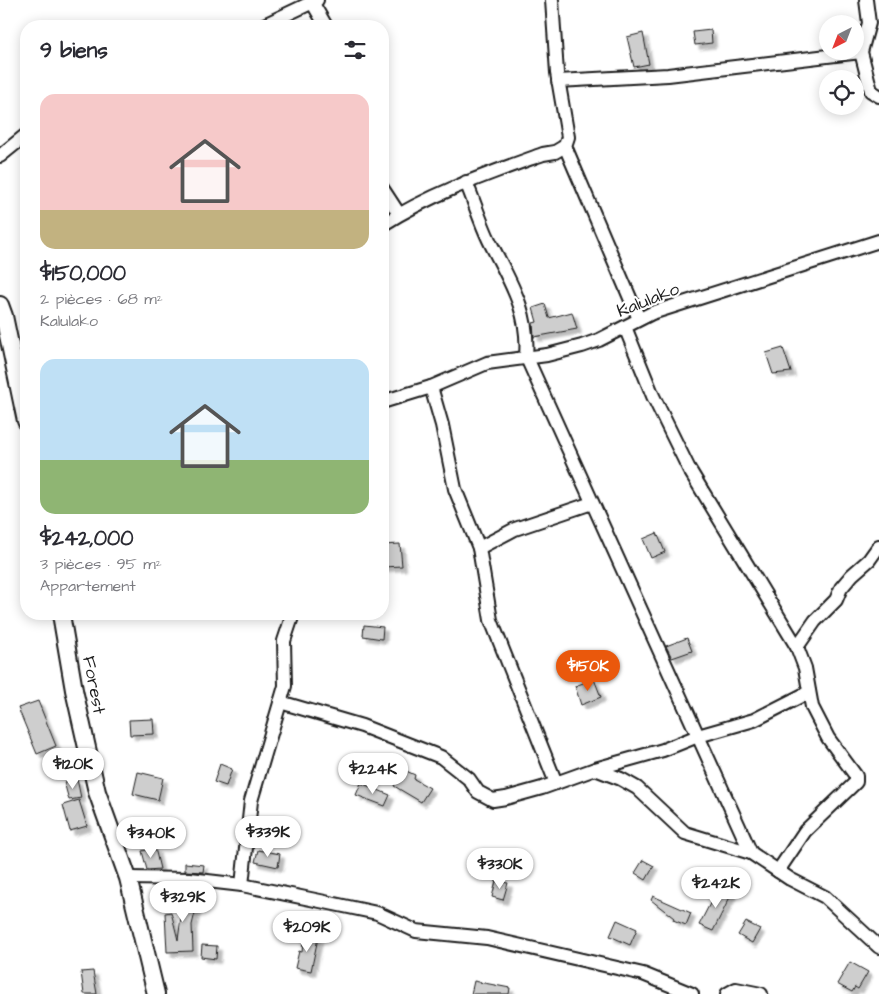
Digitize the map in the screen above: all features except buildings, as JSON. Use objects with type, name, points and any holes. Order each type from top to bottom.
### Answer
[{"type":"street","points":[[389,220],[466,182],[543,154],[555,152],[565,146],[568,137],[558,81],[552,0]]},
{"type":"street","points":[[864,41],[869,23],[866,0]]},
{"type":"street","points":[[274,20],[314,1],[323,20]]},
{"type":"street","points":[[558,81],[668,74],[819,57]]},
{"type":"street","points":[[863,60],[871,92],[879,96]]},
{"type":"street","points":[[0,156],[20,140]]},
{"type":"street","points":[[565,146],[640,319]]},
{"type":"street","points":[[466,182],[482,224],[501,259],[522,312],[527,343],[526,356],[751,853]]},
{"type":"street","points":[[389,199],[399,214]]},
{"type":"street","name":"Kalulako","points":[[389,400],[431,387],[487,363],[526,356],[547,355],[582,346],[625,327],[652,312],[879,241]]},
{"type":"street","points":[[0,304],[20,392]]},
{"type":"street","points":[[625,327],[653,396],[689,469],[797,647],[805,668],[812,707],[828,738],[856,776],[856,782],[805,831],[778,870]]},
{"type":"street","points":[[431,387],[442,426],[455,489],[478,548],[491,620],[556,783]]},
{"type":"street","points":[[478,548],[515,530],[592,503]]},
{"type":"street","points":[[797,647],[815,621],[836,600],[841,588],[852,574],[869,560],[879,546]]},
{"type":"street","name":"Forest","points":[[61,620],[74,690],[97,792],[128,878],[156,994]]},
{"type":"street","points":[[242,886],[251,801],[286,679],[284,641],[290,620]]},
{"type":"street","points":[[280,702],[362,726],[441,757],[469,779],[478,792],[493,800],[556,783],[595,769],[663,750],[698,736],[754,720],[809,692]]},
{"type":"street","points":[[595,769],[621,779],[637,788],[685,834],[751,853],[794,882],[825,897],[879,947]]},
{"type":"street","points":[[128,878],[190,879],[242,886],[377,913],[416,931],[487,938],[643,974],[692,994]]},
{"type":"street","points":[[727,994],[736,989],[761,994]]}]
